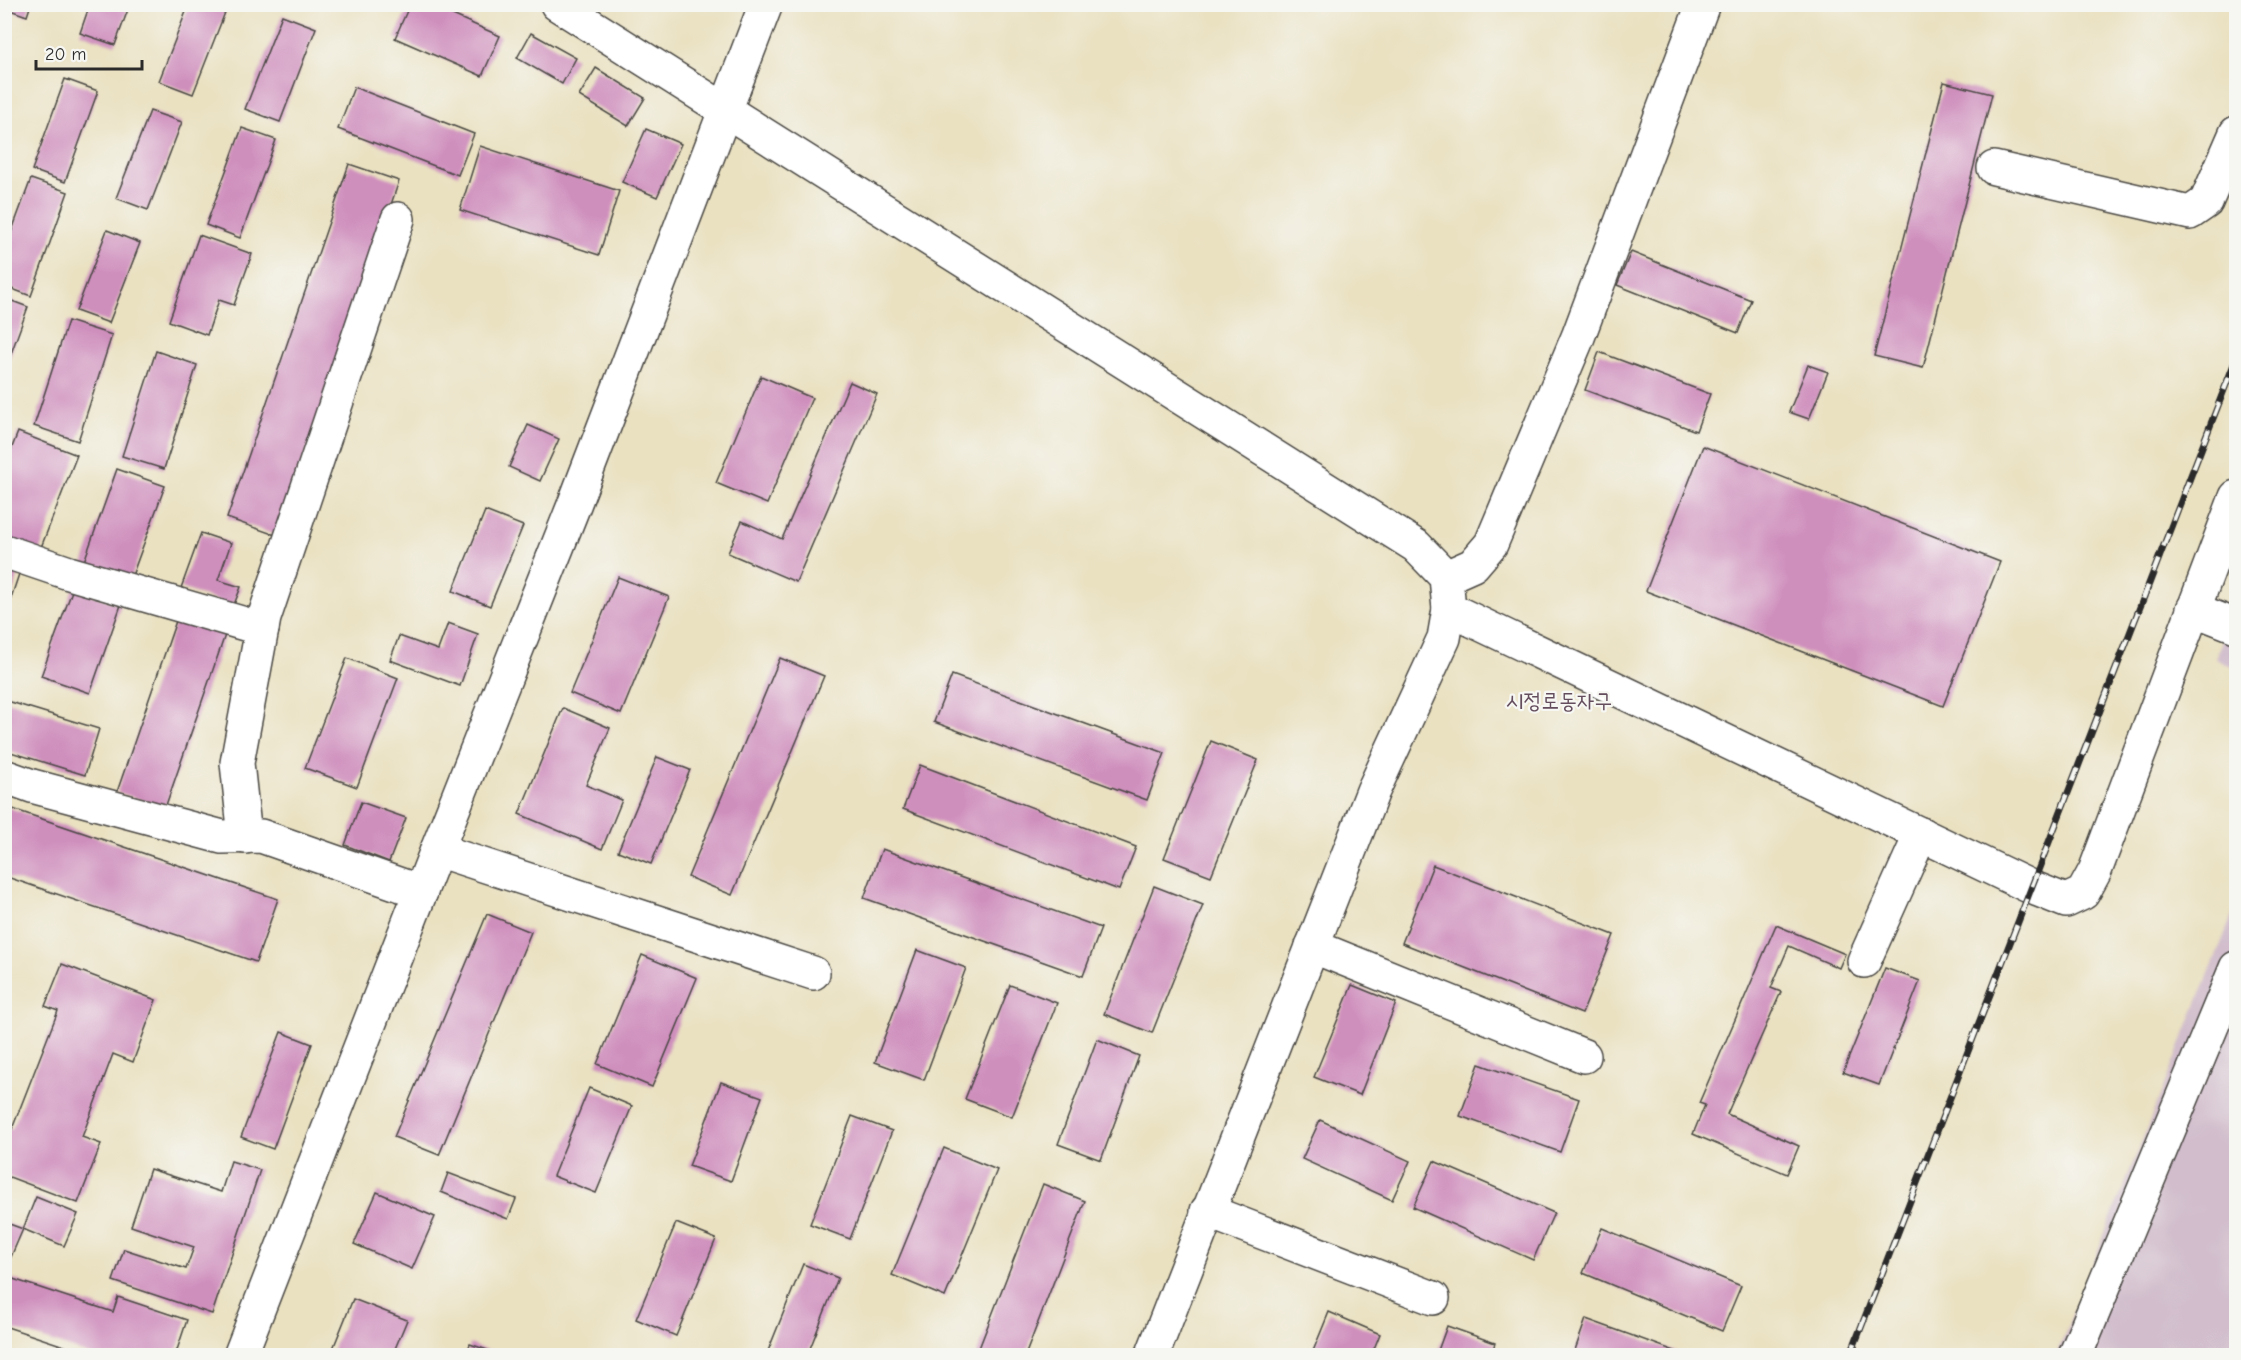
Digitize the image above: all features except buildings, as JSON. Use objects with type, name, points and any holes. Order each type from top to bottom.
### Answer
[{"type":"street","points":[[557,4],[1416,546],[1446,577],[1449,609],[1444,638],[1373,791],[1152,1356]]},
{"type":"street","points":[[240,1356],[574,505],[766,4]]},
{"type":"street","points":[[1446,577],[1473,565],[1491,544],[1578,337],[1703,4]]},
{"type":"street","points":[[1994,168],[2190,213],[2206,202],[2236,133]]},
{"type":"street","points":[[245,837],[237,763],[264,618],[398,219]]},
{"type":"street","points":[[1449,609],[2031,887],[2066,901],[2083,893],[2095,871],[2236,497]]},
{"type":"street","points":[[4,550],[69,573],[262,629]]},
{"type":"street","points":[[2193,609],[2236,626]]},
{"type":"street","points":[[4,776],[43,789],[222,837],[261,836],[421,892]]},
{"type":"street","points":[[1864,961],[1921,834]]},
{"type":"street","points":[[437,850],[813,973]]},
{"type":"street","points":[[1312,946],[1584,1056]]},
{"type":"street","points":[[2075,1356],[2236,968]]},
{"type":"street","points":[[1207,1211],[1433,1298]]},
{"type":"shaded area","points":[[2236,603],[2236,669],[2215,659]]},
{"type":"shaded area","points":[[2236,906],[2236,1355],[2056,1355]]},
{"type":"railway","points":[[1850,1356],[2236,359]]},
{"type":"district","name":"시정로동자구","points":[[1559,701]]}]
